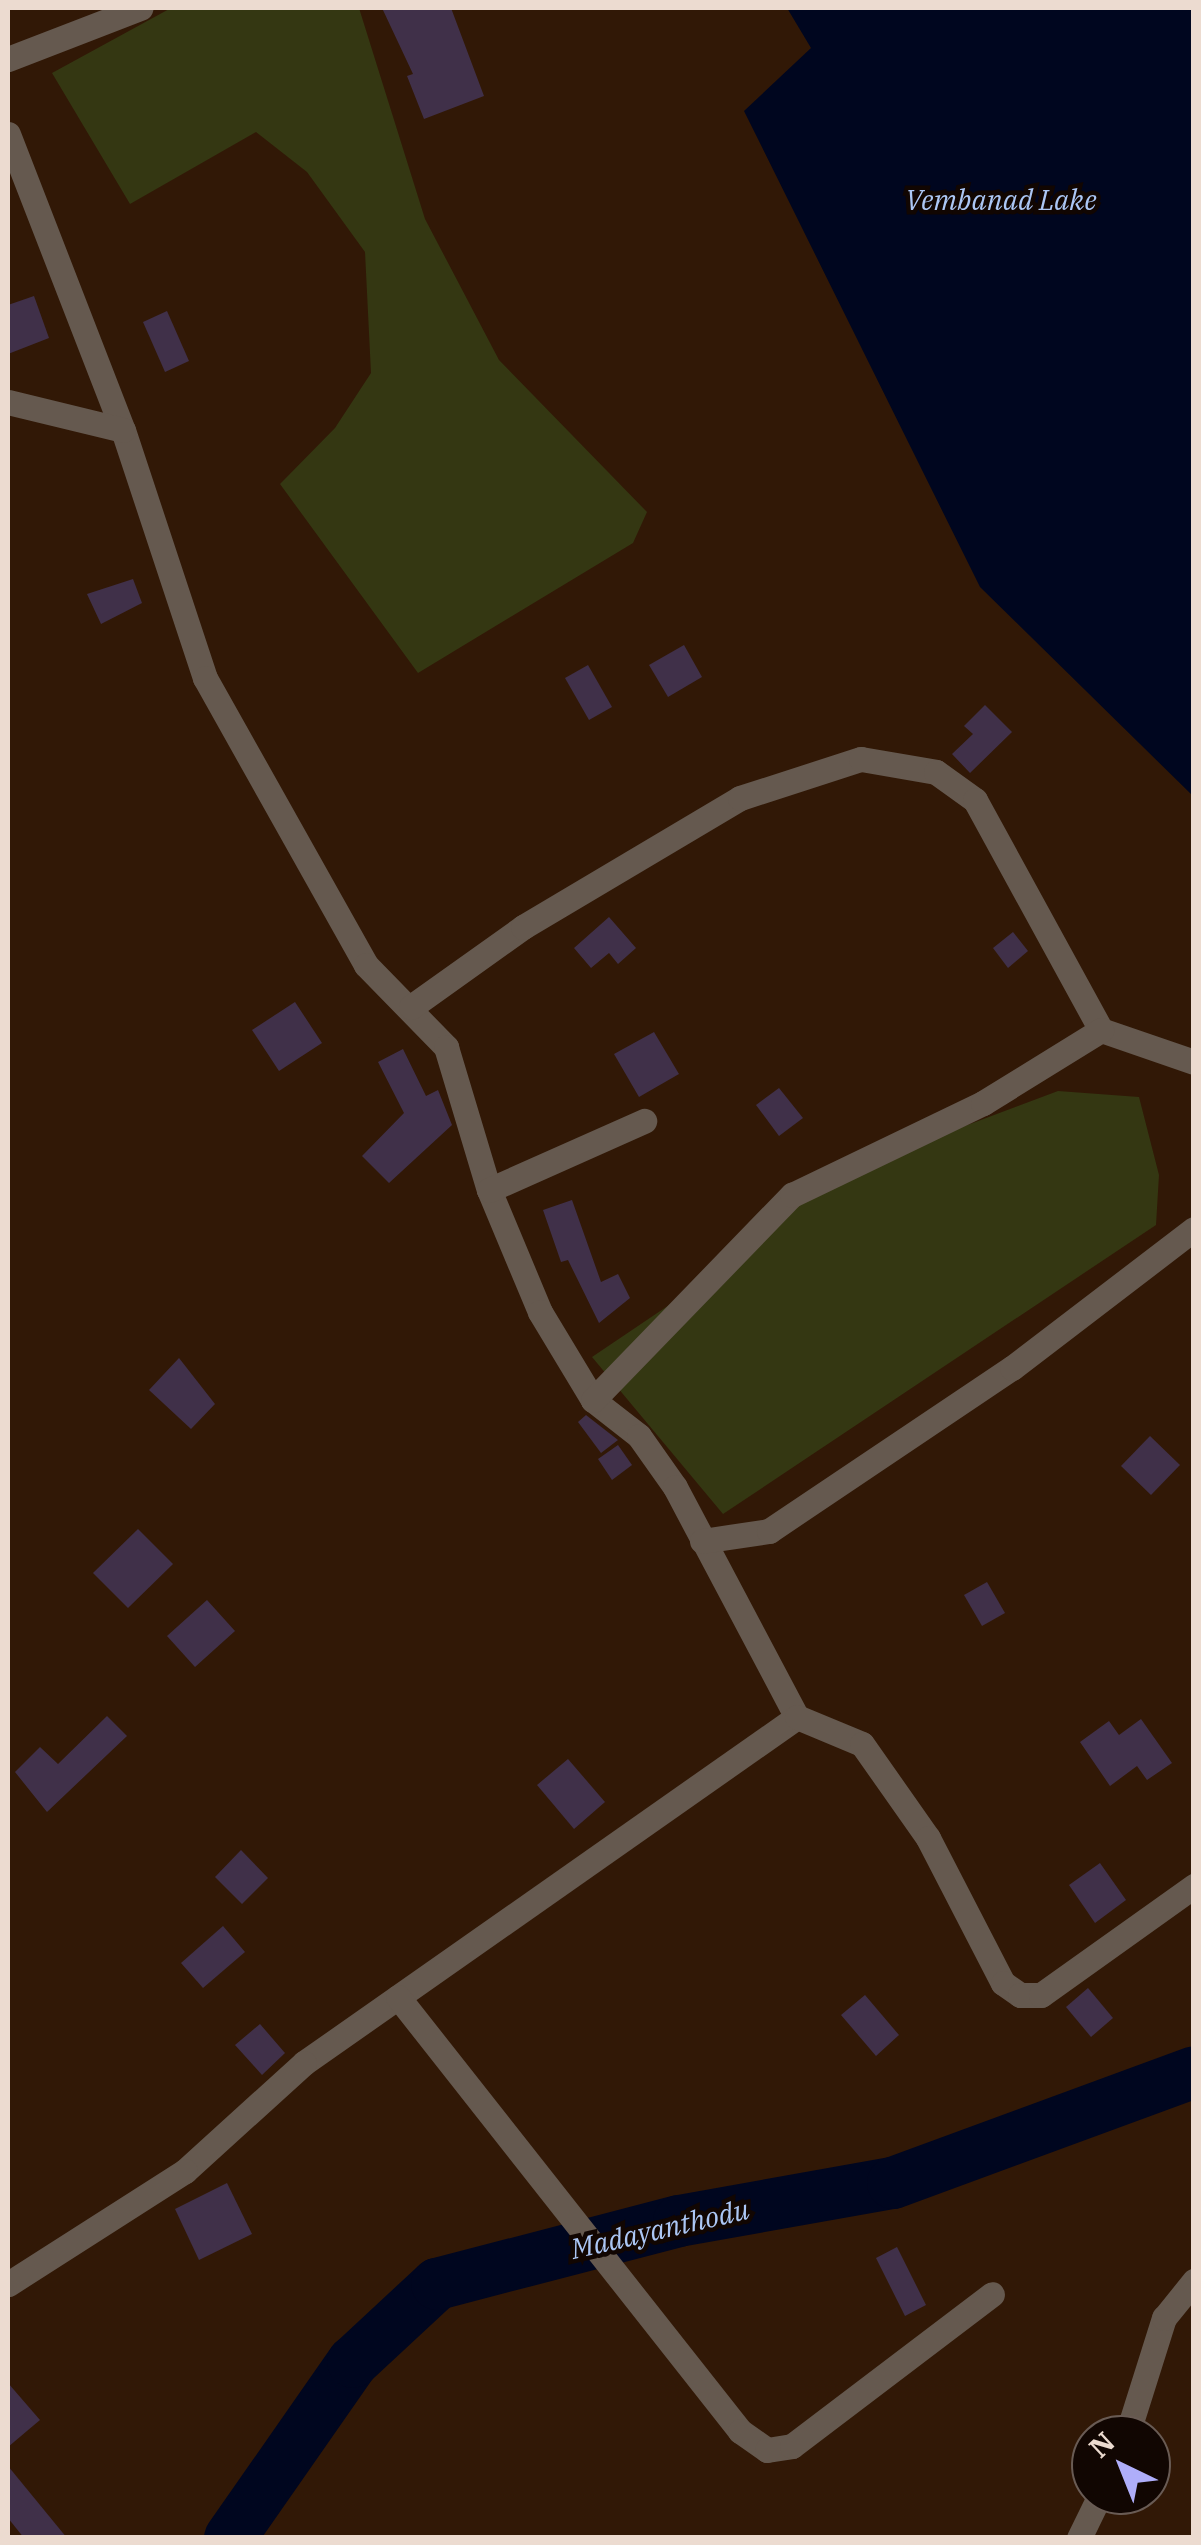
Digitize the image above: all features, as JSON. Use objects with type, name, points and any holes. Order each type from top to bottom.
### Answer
[{"type":"street","points":[[8,59],[140,8]]},
{"type":"street","points":[[8,134],[124,430],[205,678],[366,965],[446,1046],[489,1190],[540,1312],[593,1400],[640,1436],[675,1487],[797,1717],[862,1744],[928,1838],[1004,1982],[1020,1995],[1042,1994],[1194,1886]]},
{"type":"street","points":[[8,402],[124,430]]},
{"type":"street","points":[[411,1007],[523,927],[740,798],[861,760],[936,772],[975,800],[1048,922],[1101,1030],[1194,1062]]},
{"type":"street","points":[[593,1400],[792,1195],[983,1103],[1101,1030]]},
{"type":"street","points":[[489,1190],[644,1121]]},
{"type":"street","points":[[702,1541],[769,1532],[1012,1368],[1194,1229]]},
{"type":"street","points":[[8,2284],[185,2171],[304,2063],[797,1717]]},
{"type":"street","points":[[398,1997],[740,2431],[767,2450],[792,2446],[992,2294]]},
{"type":"street","points":[[1133,2415],[1164,2318],[1194,2281]]},
{"type":"street","points":[[1079,2538],[1090,2515]]},
{"type":"green space","points":[[171,8],[359,8],[425,219],[499,360],[647,512],[633,543],[418,673],[280,484],[335,428],[371,373],[365,252],[307,172],[256,132],[130,204],[52,73]]},
{"type":"green space","points":[[1058,1091],[1139,1097],[1159,1175],[1156,1225],[723,1514],[592,1357],[721,1270],[832,1176]]},
{"type":"water","name":"Vembanad Lake","points":[[787,8],[1193,8],[1193,796],[980,587],[744,111],[811,48]]},
{"type":"building","points":[[382,8],[451,8],[484,96],[424,119],[407,76],[413,74]]},
{"type":"building","points":[[34,296],[49,338],[8,354],[8,305]]},
{"type":"building","points":[[167,311],[189,361],[165,372],[143,322]]},
{"type":"building","points":[[133,579],[142,603],[101,624],[87,594]]},
{"type":"building","points":[[684,645],[702,677],[668,697],[649,665]]},
{"type":"building","points":[[588,665],[612,707],[589,720],[565,678]]},
{"type":"building","points":[[985,705],[1012,732],[970,773],[952,754],[973,734],[964,726]]},
{"type":"building","points":[[609,917],[636,948],[618,964],[609,953],[591,968],[574,948]]},
{"type":"building","points":[[1013,932],[1028,951],[1008,968],[993,948]]},
{"type":"building","points":[[295,1002],[322,1043],[279,1071],[252,1030]]},
{"type":"building","points":[[654,1032],[679,1074],[639,1097],[614,1054]]},
{"type":"building","points":[[403,1049],[426,1096],[438,1090],[452,1125],[389,1183],[362,1156],[404,1113],[378,1062]]},
{"type":"building","points":[[779,1088],[803,1118],[779,1136],[756,1105]]},
{"type":"building","points":[[572,1200],[601,1282],[618,1274],[630,1298],[599,1323],[568,1260],[561,1262],[543,1210]]},
{"type":"building","points":[[179,1358],[215,1404],[191,1429],[149,1390]]},
{"type":"building","points":[[586,1415],[618,1440],[601,1453],[578,1422]]},
{"type":"building","points":[[1150,1436],[1180,1465],[1151,1495],[1121,1466]]},
{"type":"building","points":[[618,1445],[632,1465],[612,1480],[598,1459]]},
{"type":"building","points":[[138,1529],[173,1564],[128,1608],[93,1573]]},
{"type":"building","points":[[987,1582],[1005,1613],[982,1626],[964,1595]]},
{"type":"building","points":[[207,1600],[235,1631],[195,1667],[167,1636]]},
{"type":"building","points":[[107,1716],[127,1736],[47,1812],[15,1772],[40,1747],[58,1764]]},
{"type":"building","points":[[1141,1719],[1172,1763],[1147,1780],[1137,1766],[1110,1786],[1080,1742],[1109,1721],[1119,1735]]},
{"type":"building","points":[[568,1759],[605,1802],[574,1829],[537,1785]]},
{"type":"building","points":[[241,1850],[268,1878],[242,1904],[215,1877]]},
{"type":"building","points":[[1100,1863],[1126,1900],[1095,1923],[1069,1885]]},
{"type":"building","points":[[223,1926],[245,1952],[203,1988],[181,1963]]},
{"type":"building","points":[[1088,1988],[1113,2018],[1091,2037],[1066,2007]]},
{"type":"building","points":[[865,1995],[899,2035],[876,2056],[841,2015]]},
{"type":"building","points":[[260,2024],[285,2053],[262,2075],[235,2045]]},
{"type":"building","points":[[227,2183],[252,2234],[199,2260],[175,2209]]},
{"type":"building","points":[[897,2247],[926,2305],[905,2316],[876,2258]]},
{"type":"building","points":[[8,2383],[40,2420],[8,2447]]},
{"type":"building","points":[[8,2466],[67,2538],[24,2538],[8,2518]]},
{"type":"waterway","name":"Madayanthodu","points":[[230,2538],[353,2362],[437,2284],[679,2221],[893,2183],[1194,2072]]}]
